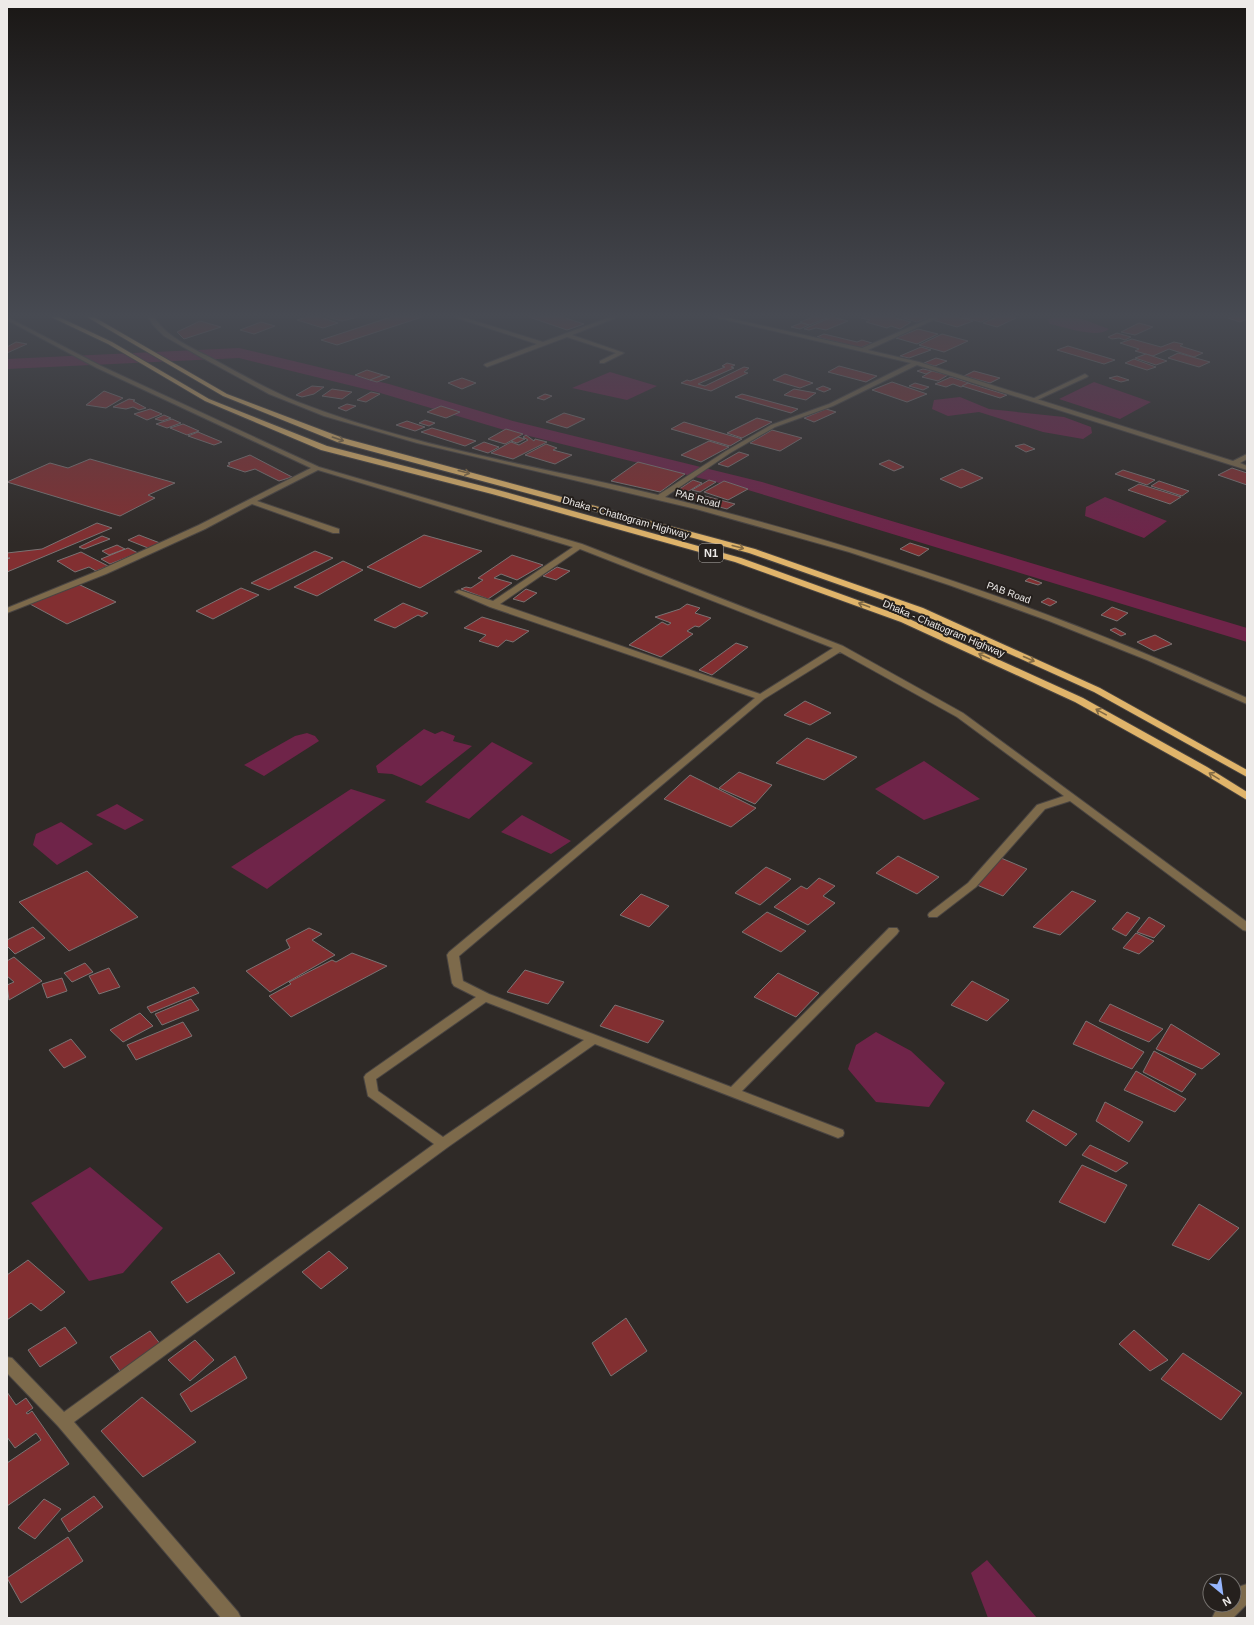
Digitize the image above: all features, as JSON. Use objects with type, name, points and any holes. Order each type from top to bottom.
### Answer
[{"type":"highway","name":"Dhaka - Chattogram Highway","points":[[195,393],[207,400],[324,448],[495,492],[738,560],[904,620],[1079,700],[1203,769],[1247,797]]},
{"type":"highway","name":"Dhaka - Chattogram Highway","points":[[222,393],[340,440],[752,550],[920,610],[1097,690],[1247,774]]},
{"type":"street","points":[[155,393],[317,468],[580,546],[840,648],[960,716],[1247,927]]},
{"type":"street","name":"PAB Road","points":[[274,393],[293,402],[382,432],[479,458],[542,470],[658,498],[848,549],[958,585],[1082,630],[1247,700]]},
{"type":"street","points":[[658,498],[728,452],[773,426],[831,405],[856,393]]},
{"type":"street","points":[[1011,393],[1247,468]]},
{"type":"street","points":[[1033,400],[1049,393]]},
{"type":"street","points":[[1234,464],[1247,456]]},
{"type":"street","points":[[7,611],[103,572],[202,527],[317,468]]},
{"type":"street","points":[[252,502],[336,530]]},
{"type":"street","points":[[493,605],[580,546]]},
{"type":"street","points":[[459,592],[761,697]]},
{"type":"street","points":[[838,1133],[485,997],[458,983],[453,955],[761,697],[840,648]]},
{"type":"street","points":[[933,915],[972,884],[1041,807],[1072,797]]},
{"type":"street","points":[[734,1092],[893,931]]},
{"type":"street","points":[[443,1144],[372,1093],[370,1077],[485,997]]},
{"type":"street","points":[[63,1421],[443,1144],[594,1039]]},
{"type":"street","points":[[7,1363],[63,1421],[232,1618]]},
{"type":"shaded area","points":[[594,393],[642,393],[627,400]]},
{"type":"shaded area","points":[[1072,393],[1125,393],[1151,402],[1120,419],[1059,399]]},
{"type":"shaded area","points":[[960,397],[989,409],[1064,417],[1091,427],[1092,433],[1083,439],[1043,432],[979,412],[948,416],[932,409],[934,400]]},
{"type":"shaded area","points":[[1105,497],[1167,521],[1144,538],[1085,516],[1086,507]]},
{"type":"shaded area","points":[[424,729],[435,734],[442,731],[455,736],[453,741],[472,746],[421,786],[392,774],[378,773],[376,766]]},
{"type":"shaded area","points":[[307,733],[315,736],[319,741],[264,776],[244,765],[295,736]]},
{"type":"shaded area","points":[[492,742],[533,763],[469,819],[425,802]]},
{"type":"shaded area","points":[[924,761],[980,799],[924,820],[875,789]]},
{"type":"shaded area","points":[[351,789],[386,800],[267,889],[231,867]]},
{"type":"shaded area","points":[[117,804],[144,820],[125,830],[96,815]]},
{"type":"shaded area","points":[[522,815],[571,841],[551,854],[501,832]]},
{"type":"shaded area","points":[[61,822],[93,844],[57,865],[33,845],[36,834]]},
{"type":"shaded area","points":[[876,1032],[911,1051],[945,1083],[929,1107],[876,1102],[848,1069],[856,1045]]},
{"type":"shaded area","points":[[90,1167],[163,1228],[123,1273],[89,1281],[31,1203]]},
{"type":"shaded area","points":[[987,1560],[1037,1618],[988,1618],[971,1573]]},
{"type":"building","points":[[102,393],[109,393],[123,398],[106,408],[86,405]]},
{"type":"building","points":[[300,393],[316,393],[302,397],[296,395]]},
{"type":"building","points":[[327,393],[351,393],[342,399],[322,396]]},
{"type":"building","points":[[370,393],[380,394],[366,402],[357,400]]},
{"type":"building","points":[[788,393],[816,393],[806,400],[784,395]]},
{"type":"building","points":[[880,393],[927,394],[907,402]]},
{"type":"building","points":[[984,393],[1000,393],[1007,395],[1000,398]]},
{"type":"building","points":[[545,394],[552,396],[544,400],[537,398]]},
{"type":"building","points":[[742,394],[798,409],[791,413],[735,397]]},
{"type":"building","points":[[129,399],[135,400],[133,401],[146,408],[139,410],[133,407],[126,409],[113,407]]},
{"type":"building","points":[[347,404],[356,406],[346,411],[338,408]]},
{"type":"building","points":[[441,406],[460,412],[446,418],[427,412]]},
{"type":"building","points":[[150,409],[162,414],[147,420],[134,414]]},
{"type":"building","points":[[826,409],[836,412],[814,422],[804,418]]},
{"type":"building","points":[[564,413],[585,419],[567,428],[546,422]]},
{"type":"building","points":[[164,415],[171,418],[162,421],[155,419]]},
{"type":"building","points":[[757,418],[772,422],[742,438],[727,433]]},
{"type":"building","points":[[172,419],[181,423],[167,428],[156,424]]},
{"type":"building","points":[[425,420],[435,423],[429,426],[419,423]]},
{"type":"building","points":[[407,421],[425,427],[415,431],[396,425]]},
{"type":"building","points":[[684,422],[742,439],[730,446],[671,429]]},
{"type":"building","points":[[183,424],[199,431],[187,435],[170,428]]},
{"type":"building","points":[[432,428],[476,441],[465,446],[421,432]]},
{"type":"building","points":[[506,429],[523,434],[505,444],[488,439]]},
{"type":"building","points":[[772,430],[802,438],[780,451],[750,443]]},
{"type":"building","points":[[198,432],[222,442],[214,445],[188,436]]},
{"type":"building","points":[[526,435],[534,441],[535,439],[547,442],[513,459],[491,453],[511,442],[519,445],[528,440],[523,437]]},
{"type":"building","points":[[518,437],[525,439],[517,443],[511,441]]},
{"type":"building","points":[[709,441],[729,447],[701,462],[681,455]]},
{"type":"building","points":[[484,442],[499,447],[488,453],[472,448]]},
{"type":"building","points":[[546,444],[557,448],[553,450],[572,455],[555,464],[525,455]]},
{"type":"building","points":[[1024,444],[1035,449],[1026,452],[1015,446]]},
{"type":"building","points":[[739,452],[749,455],[728,467],[718,464]]},
{"type":"building","points":[[250,455],[292,477],[279,481],[255,469],[245,472],[227,466],[230,464],[228,463]]},
{"type":"building","points":[[90,459],[175,483],[148,495],[155,498],[120,516],[7,482],[50,463],[68,468]]},
{"type":"building","points":[[889,460],[904,467],[894,471],[879,464]]},
{"type":"building","points":[[638,462],[685,474],[660,492],[611,481]]},
{"type":"building","points":[[1232,468],[1247,473],[1247,485],[1218,475]]},
{"type":"building","points":[[962,469],[983,478],[961,488],[940,479]]},
{"type":"building","points":[[1123,470],[1155,480],[1147,485],[1115,474]]},
{"type":"building","points":[[693,480],[702,483],[684,494],[675,492]]},
{"type":"building","points":[[709,480],[716,482],[700,492],[692,490]]},
{"type":"building","points":[[724,481],[748,489],[728,500],[704,492]]},
{"type":"building","points":[[1159,481],[1189,491],[1182,496],[1151,486]]},
{"type":"building","points":[[1139,484],[1181,497],[1170,504],[1128,490]]},
{"type":"building","points":[[694,493],[735,504],[727,509],[687,498]]},
{"type":"building","points":[[97,523],[112,528],[7,572],[7,559],[10,558],[7,558],[7,553],[42,549]]},
{"type":"building","points":[[139,535],[160,543],[148,548],[128,540]]},
{"type":"building","points":[[424,535],[482,551],[420,588],[367,567]]},
{"type":"building","points":[[102,536],[110,539],[84,549],[79,547]]},
{"type":"building","points":[[910,543],[929,549],[919,556],[900,549]]},
{"type":"building","points":[[117,545],[125,549],[109,555],[102,551]]},
{"type":"building","points":[[128,548],[138,553],[110,564],[101,559]]},
{"type":"building","points":[[315,551],[333,558],[269,590],[251,583]]},
{"type":"building","points":[[81,552],[108,566],[96,571],[89,567],[75,572],[57,561]]},
{"type":"building","points":[[512,555],[543,565],[517,580],[501,574],[494,578],[512,583],[488,599],[461,589],[466,587],[471,588],[483,580],[478,578]]},
{"type":"building","points":[[343,561],[363,570],[317,596],[294,587]]},
{"type":"building","points":[[557,567],[570,571],[556,580],[543,576]]},
{"type":"building","points":[[1029,578],[1042,583],[1038,585],[1025,581]]},
{"type":"building","points":[[78,584],[116,602],[67,624],[30,604]]},
{"type":"building","points":[[241,588],[259,595],[213,619],[196,611]]},
{"type":"building","points":[[526,589],[537,593],[524,602],[513,599]]},
{"type":"building","points":[[1048,598],[1057,602],[1050,606],[1041,602]]},
{"type":"building","points":[[403,603],[428,613],[422,617],[418,615],[395,628],[374,620]]},
{"type":"building","points":[[687,604],[700,608],[695,613],[711,618],[699,627],[695,626],[687,631],[693,634],[661,657],[629,645],[662,622],[668,625],[671,623],[655,617],[680,609]]},
{"type":"building","points":[[1112,607],[1128,613],[1117,621],[1101,615]]},
{"type":"building","points":[[482,617],[529,631],[513,642],[506,640],[498,647],[479,641],[486,635],[464,628]]},
{"type":"building","points":[[1115,628],[1126,634],[1121,636],[1110,630]]},
{"type":"building","points":[[1155,635],[1172,644],[1154,651],[1137,642]]},
{"type":"building","points":[[736,643],[748,647],[712,675],[699,670]]},
{"type":"building","points":[[805,701],[831,713],[810,725],[784,715]]},
{"type":"building","points":[[807,738],[857,757],[824,780],[776,763]]},
{"type":"building","points":[[739,772],[772,785],[755,804],[719,788]]},
{"type":"building","points":[[690,775],[756,808],[731,827],[664,799]]},
{"type":"building","points":[[898,856],[939,877],[917,894],[876,873]]},
{"type":"building","points":[[1001,858],[1027,869],[1003,896],[977,885]]},
{"type":"building","points":[[766,867],[791,879],[760,905],[735,893]]},
{"type":"building","points":[[87,871],[138,917],[69,951],[19,902]]},
{"type":"building","points":[[819,878],[835,886],[823,896],[835,903],[808,925],[774,907],[801,886],[807,889]]},
{"type":"building","points":[[1072,891],[1096,901],[1060,935],[1033,927]]},
{"type":"building","points":[[641,894],[669,906],[649,927],[620,915]]},
{"type":"building","points":[[767,912],[806,931],[781,952],[742,932]]},
{"type":"building","points":[[1127,912],[1140,918],[1126,936],[1112,929]]},
{"type":"building","points":[[1149,917],[1165,926],[1154,938],[1137,932]]},
{"type":"building","points":[[33,927],[45,938],[15,954],[7,946],[7,940]]},
{"type":"building","points":[[309,928],[322,934],[312,940],[335,955],[270,992],[246,971],[290,948],[286,940]]},
{"type":"building","points":[[1136,933],[1154,941],[1139,954],[1123,948]]},
{"type":"building","points":[[352,953],[387,966],[291,1017],[269,996],[291,984],[289,982],[332,960],[336,962]]},
{"type":"building","points":[[14,957],[42,981],[9,1000],[7,985],[14,982],[7,976],[7,961]]},
{"type":"building","points":[[85,963],[93,972],[72,982],[64,973]]},
{"type":"building","points":[[109,968],[120,987],[99,994],[89,976]]},
{"type":"building","points":[[525,970],[564,982],[548,1004],[507,992]]},
{"type":"building","points":[[778,973],[819,993],[796,1017],[754,997]]},
{"type":"building","points":[[62,978],[67,991],[47,998],[42,984]]},
{"type":"building","points":[[972,981],[1009,1000],[987,1021],[951,1005]]},
{"type":"building","points":[[194,987],[199,993],[151,1013],[147,1007]]},
{"type":"building","points":[[191,999],[199,1010],[162,1025],[155,1014]]},
{"type":"building","points":[[1110,1004],[1163,1029],[1149,1042],[1099,1021]]},
{"type":"building","points":[[615,1005],[664,1021],[648,1043],[600,1026]]},
{"type":"building","points":[[140,1013],[153,1026],[123,1042],[110,1030]]},
{"type":"building","points":[[1086,1021],[1144,1052],[1132,1069],[1073,1044]]},
{"type":"building","points":[[183,1022],[192,1036],[136,1060],[127,1045]]},
{"type":"building","points":[[1171,1024],[1220,1054],[1202,1069],[1156,1049]]},
{"type":"building","points":[[71,1039],[86,1057],[64,1068],[49,1050]]},
{"type":"building","points":[[1154,1051],[1196,1074],[1182,1092],[1143,1072]]},
{"type":"building","points":[[1136,1071],[1186,1099],[1175,1112],[1124,1090]]},
{"type":"building","points":[[1105,1102],[1143,1122],[1129,1142],[1096,1121]]},
{"type":"building","points":[[1033,1110],[1077,1134],[1066,1146],[1026,1121]]},
{"type":"building","points":[[1090,1145],[1128,1163],[1116,1172],[1082,1155]]},
{"type":"building","points":[[1082,1165],[1127,1185],[1105,1223],[1059,1202]]},
{"type":"building","points":[[1199,1204],[1239,1228],[1209,1260],[1172,1245]]},
{"type":"building","points":[[329,1251],[348,1268],[321,1289],[302,1272]]},
{"type":"building","points":[[219,1253],[235,1273],[187,1303],[171,1282]]},
{"type":"building","points":[[28,1260],[65,1292],[41,1311],[31,1303],[7,1320],[7,1275]]},
{"type":"building","points":[[626,1318],[647,1351],[611,1376],[592,1343]]},
{"type":"building","points":[[65,1327],[77,1343],[40,1367],[28,1350]]},
{"type":"building","points":[[1134,1330],[1168,1360],[1150,1371],[1119,1344]]},
{"type":"building","points":[[150,1331],[161,1345],[120,1371],[110,1357]]},
{"type":"building","points":[[195,1340],[214,1360],[190,1381],[168,1360]]},
{"type":"building","points":[[1183,1353],[1242,1393],[1221,1420],[1161,1379]]},
{"type":"building","points":[[235,1356],[247,1378],[191,1412],[180,1394]]},
{"type":"building","points":[[7,1392],[16,1405],[26,1398],[33,1408],[26,1413],[28,1414],[32,1411],[69,1464],[7,1506],[7,1463],[41,1440],[36,1433],[15,1448],[7,1437]]},
{"type":"building","points":[[142,1397],[196,1442],[143,1477],[101,1431]]},
{"type":"building","points":[[94,1496],[103,1507],[69,1532],[61,1519]]},
{"type":"building","points":[[44,1499],[61,1509],[35,1539],[18,1528]]},
{"type":"building","points":[[68,1537],[83,1561],[21,1603],[7,1578]]},
{"type":"waterway","points":[[399,393],[507,425],[755,486],[1247,635]]}]
